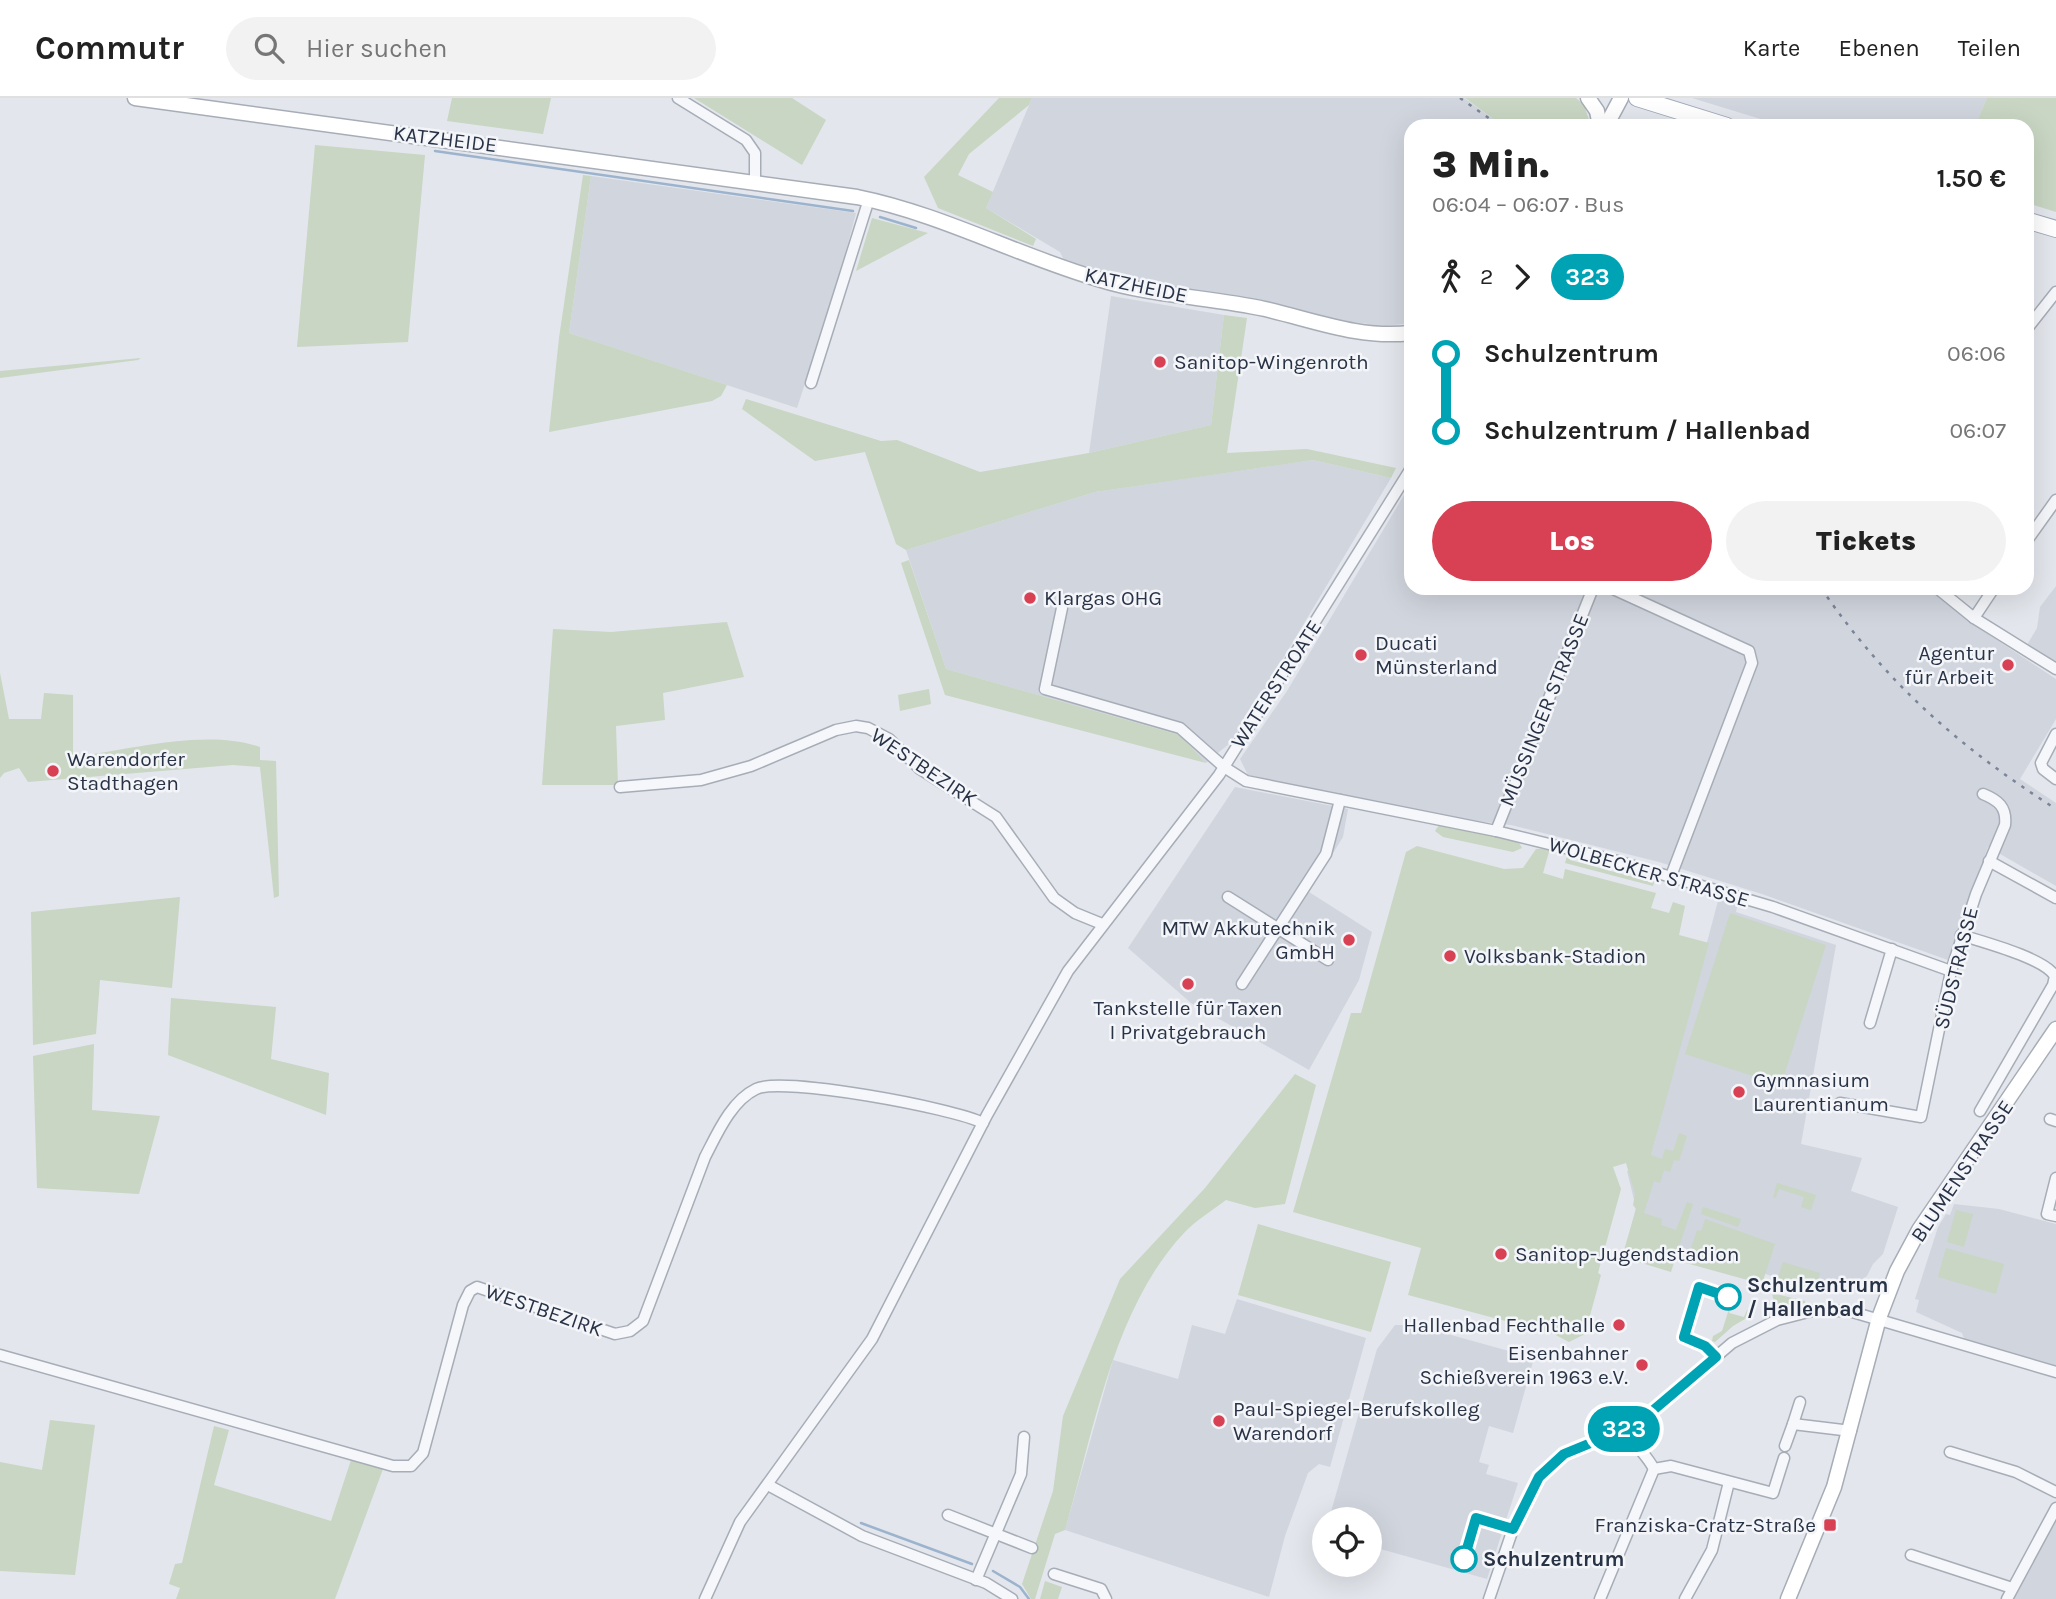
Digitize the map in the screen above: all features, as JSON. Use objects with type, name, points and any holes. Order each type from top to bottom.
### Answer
[{"type":"main road","points":[[1637,98],[1704,119]]},
{"type":"main road","points":[[2034,222],[2056,229]]},
{"type":"street","name":"KATZHEIDE","points":[[135,98],[755,181],[869,199],[939,218],[1065,268],[1120,285],[1259,308],[1348,331],[1381,335],[1404,333]]},
{"type":"street","points":[[678,98],[746,140],[755,153],[755,181]]},
{"type":"street","points":[[1588,98],[1597,111],[1599,119]]},
{"type":"street","points":[[1610,119],[1622,98]]},
{"type":"street","points":[[811,383],[869,199]]},
{"type":"street","points":[[2034,320],[2056,292]]},
{"type":"street","name":"WATERSTROATE","points":[[1062,608],[1045,689],[1180,728],[1224,767],[1404,480]]},
{"type":"street","points":[[2034,531],[2056,500]]},
{"type":"street","name":"MÜSSINGER STRASSE","points":[[1496,831],[1589,595]]},
{"type":"street","points":[[1626,595],[1749,651],[1752,663],[1671,876]]},
{"type":"street","points":[[1946,595],[1974,618],[2056,669]]},
{"type":"street","points":[[1974,618],[1989,595]]},
{"type":"street","name":"WESTBEZIRK","points":[[620,787],[701,780],[751,766],[836,730],[856,726],[868,728],[889,739],[919,769],[996,817],[1055,898],[1075,913],[1102,924]]},
{"type":"street","points":[[2056,734],[2042,757],[2042,766],[2056,779]]},
{"type":"street","points":[[705,1599],[740,1522],[872,1339],[983,1123],[1068,971],[1224,767]]},
{"type":"street","name":"WOLBECKER STRASSE","points":[[1224,767],[1246,781],[1496,831],[1671,876],[1773,907],[1951,971]]},
{"type":"street","name":"SÜDSTRASSE","points":[[1840,1102],[1921,1116],[1961,935],[1989,861],[2006,825],[2006,814],[1997,800],[1983,794]]},
{"type":"street","points":[[1242,984],[1330,845],[1340,800]]},
{"type":"street","points":[[1989,861],[2056,898]]},
{"type":"street","points":[[1228,897],[1328,960]]},
{"type":"street","points":[[1961,935],[2003,948],[2049,969],[2055,976],[2053,985],[1980,1111]]},
{"type":"street","points":[[1870,1023],[1892,949]]},
{"type":"street","name":"BLUMENSTRASSE","points":[[1788,1599],[1823,1518],[1851,1432],[1879,1318],[1897,1271],[1919,1230],[2056,1029]]},
{"type":"street","name":"WESTBEZIRK","points":[[3,1355],[403,1468],[411,1466],[423,1453],[463,1305],[470,1291],[477,1287],[615,1334],[630,1331],[643,1321],[705,1157],[718,1131],[748,1093],[760,1087],[786,1086],[907,1103],[983,1123]]},
{"type":"street","points":[[2056,1178],[2047,1214],[2056,1216]]},
{"type":"street","points":[[1489,1599],[1513,1529],[1539,1477],[1564,1454],[1627,1428],[1654,1412],[1732,1343],[1765,1325],[1795,1315],[1824,1310],[1849,1311],[1879,1318],[1943,1341],[2056,1372]]},
{"type":"street","points":[[1785,1446],[1800,1402]]},
{"type":"street","points":[[1793,1424],[1851,1432]]},
{"type":"street","points":[[1627,1428],[1634,1448],[1649,1460],[1654,1469]]},
{"type":"street","points":[[976,1580],[1021,1474],[1024,1437]]},
{"type":"street","points":[[1950,1452],[2016,1472],[2056,1492]]},
{"type":"street","points":[[1654,1469],[1671,1466],[1773,1493],[1784,1458]]},
{"type":"street","points":[[1600,1599],[1654,1469]]},
{"type":"street","points":[[1685,1599],[1712,1550],[1729,1482]]},
{"type":"street","points":[[768,1485],[862,1536],[976,1580],[1012,1599]]},
{"type":"street","points":[[1911,1555],[2009,1594],[2056,1508]]},
{"type":"street","points":[[948,1515],[1032,1548]]},
{"type":"street","points":[[1054,1574],[1101,1589],[1106,1599]]},
{"type":"shaded area","points":[[1032,98],[1464,98],[1493,119],[1404,119],[1404,324],[1386,326],[1343,321],[1247,298],[1135,281],[1064,260],[1060,252],[986,208]]},
{"type":"shaded area","points":[[1692,98],[1987,98],[1978,119],[1760,119]]},
{"type":"shaded area","points":[[591,176],[856,213],[836,289],[797,408],[569,333]]},
{"type":"shaded area","name":"Sanitop-Wingenroth","points":[[1111,296],[1224,315],[1211,425],[1089,453]]},
{"type":"shaded area","points":[[1313,460],[1391,478],[1230,743],[1206,763],[1180,735],[946,669],[906,550],[1095,492]]},
{"type":"shaded area","points":[[1404,495],[1404,595],[1937,595],[1971,623],[2056,679],[2056,719],[2020,779],[2056,803],[2056,886],[1988,847],[1948,960],[1762,894],[1659,862],[1511,825],[1419,815],[1248,775],[1240,759],[1287,691]]},
{"type":"shaded area","points":[[2056,586],[2056,662],[2027,645],[2037,628],[2040,607]]},
{"type":"shaded area","points":[[1235,787],[1348,809],[1343,837],[1309,892],[1372,932],[1359,980],[1309,1070],[1191,1003],[1128,948]]},
{"type":"shaded area","name":"Gymnasium Laurentianum","points":[[1719,897],[1738,903],[1736,912],[1836,945],[1801,1144],[1862,1158],[1851,1191],[1898,1207],[1883,1254],[1873,1264],[1867,1276],[1854,1285],[1778,1278],[1630,1231],[1636,1208],[1627,1171],[1649,1162]]},
{"type":"shaded area","points":[[1954,1204],[1999,1209],[2056,1224],[2056,1366],[1965,1341],[1962,1333],[1916,1312],[1919,1300],[1915,1299],[1938,1227],[1946,1214],[1950,1215]]},
{"type":"shaded area","name":"Paul-Spiegel-Berufskolleg Warendorf","points":[[1237,1299],[1366,1338],[1330,1467],[1319,1464],[1308,1473],[1285,1536],[1269,1597],[1065,1530],[1113,1360],[1178,1379],[1192,1325],[1225,1334]]},
{"type":"shaded area","points":[[1395,1325],[1415,1325],[1534,1358],[1513,1433],[1489,1426],[1479,1462],[1489,1465],[1486,1474],[1518,1483],[1487,1579],[1382,1549],[1382,1507],[1332,1507],[1377,1349]]},
{"type":"shaded area","points":[[2056,1521],[2056,1599],[2014,1599],[2013,1598]]},
{"type":"green space","points":[[452,98],[551,98],[543,134],[447,121]]},
{"type":"green space","points":[[694,98],[792,98],[826,120],[802,165]]},
{"type":"green space","points":[[999,98],[1032,98],[1029,105],[969,154],[958,175],[993,192],[986,208],[1036,239],[1033,246],[938,208],[924,177]]},
{"type":"green space","points":[[1465,98],[1576,98],[1584,105],[1589,119],[1494,119]]},
{"type":"green space","points":[[1987,98],[2056,98],[2056,212],[2034,205],[2034,119],[1978,119]]},
{"type":"green space","points":[[315,145],[425,155],[408,342],[297,347]]},
{"type":"green space","points":[[583,175],[591,176],[569,333],[727,385],[721,396],[712,401],[549,432],[559,338]]},
{"type":"green space","points":[[872,218],[928,233],[856,271]]},
{"type":"green space","points":[[1224,315],[1247,318],[1227,453],[1307,449],[1396,468],[1391,478],[1313,460],[1095,492],[906,550],[896,544],[865,452],[815,461],[742,409],[746,399],[881,441],[897,440],[980,472],[1089,453],[1211,425]]},
{"type":"green space","points":[[141,358],[138,360],[0,378],[0,371]]},
{"type":"green space","points":[[909,560],[946,669],[1180,735],[1206,763],[945,695],[901,563]]},
{"type":"green space","points":[[727,622],[744,677],[663,693],[665,720],[616,726],[618,785],[542,785],[553,629],[611,632]]},
{"type":"green space","points":[[0,673],[9,719],[41,719],[44,693],[73,695],[73,757],[192,740],[239,742],[260,747],[260,760],[276,761],[279,896],[274,898],[260,767],[233,765],[28,782],[19,768],[4,773],[0,778]]},
{"type":"green space","points":[[929,689],[931,704],[900,711],[898,695]]},
{"type":"green space","points":[[1439,825],[1518,841],[1522,848],[1513,852],[1443,837],[1435,831]]},
{"type":"green space","points":[[1417,846],[1504,869],[1523,868],[1536,849],[1550,848],[1543,873],[1563,879],[1565,869],[1656,893],[1651,908],[1669,913],[1673,902],[1685,906],[1679,935],[1709,943],[1651,1155],[1662,1159],[1665,1149],[1673,1151],[1679,1133],[1687,1136],[1679,1161],[1674,1160],[1670,1172],[1664,1170],[1660,1183],[1654,1181],[1644,1213],[1662,1219],[1661,1225],[1676,1230],[1687,1202],[1693,1204],[1671,1272],[1622,1257],[1636,1209],[1633,1205],[1635,1194],[1626,1163],[1613,1167],[1621,1189],[1598,1273],[1601,1275],[1585,1334],[1569,1342],[1554,1334],[1408,1295],[1421,1248],[1293,1212],[1351,1013],[1361,1013],[1406,852]]},
{"type":"green space","points":[[1568,853],[1571,853],[1570,860],[1652,882],[1656,876],[1653,886],[1565,863]]},
{"type":"green space","points":[[180,897],[172,988],[100,980],[96,1034],[33,1045],[31,912]]},
{"type":"green space","points":[[1730,913],[1826,945],[1781,1085],[1685,1054]]},
{"type":"green space","points":[[171,998],[276,1007],[271,1059],[329,1073],[326,1115],[168,1055]]},
{"type":"green space","points":[[94,1044],[92,1110],[160,1116],[139,1194],[37,1188],[33,1056]]},
{"type":"green space","points":[[1295,1074],[1316,1085],[1285,1204],[1255,1208],[1226,1200],[1189,1228],[1160,1263],[1139,1298],[1108,1374],[1065,1530],[1055,1534],[1035,1599],[1031,1599],[1022,1584],[1053,1491],[1063,1416],[1120,1279],[1205,1188]]},
{"type":"green space","points":[[1777,1183],[1816,1195],[1811,1210],[1801,1207],[1804,1197],[1779,1189],[1776,1198],[1773,1197]]},
{"type":"green space","points":[[1703,1207],[1741,1219],[1738,1227],[1701,1214]]},
{"type":"green space","points":[[1956,1210],[1973,1214],[1964,1247],[1947,1242]]},
{"type":"green space","points":[[1705,1219],[1775,1244],[1762,1284],[1686,1263],[1697,1230],[1701,1231]]},
{"type":"green space","points":[[1258,1224],[1391,1262],[1371,1332],[1238,1295]]},
{"type":"green space","points":[[1946,1248],[2004,1264],[1996,1294],[1938,1277]]},
{"type":"green space","points":[[1783,1262],[1820,1273],[1818,1280],[1828,1284],[1807,1294],[1775,1286]]},
{"type":"green space","points":[[1772,1293],[1805,1301],[1805,1303],[1775,1308]]},
{"type":"green space","points":[[1722,1306],[1731,1306],[1729,1313],[1744,1317],[1747,1310],[1752,1312],[1715,1342],[1712,1341],[1713,1336],[1722,1331],[1729,1309]]},
{"type":"green space","points":[[50,1420],[95,1425],[75,1575],[0,1571],[0,1462],[42,1470]]},
{"type":"green space","points":[[214,1426],[229,1430],[214,1485],[331,1521],[351,1460],[383,1469],[335,1599],[176,1599],[180,1588],[169,1584],[175,1564],[182,1563]]},
{"type":"green space","points":[[1045,1581],[1062,1587],[1058,1599],[1040,1599]]},
{"type":"waterway","points":[[435,151],[853,211]]},
{"type":"waterway","points":[[880,217],[916,228]]},
{"type":"waterway","points":[[861,1523],[972,1564]]},
{"type":"waterway","points":[[993,1571],[1020,1587],[1029,1599]]},
{"type":"railway","points":[[1460,98],[1490,119]]},
{"type":"railway","points":[[1826,595],[1872,654],[1926,711],[1988,762],[2056,809]]},
{"type":"bus line","name":"323","points":[[1464,1559],[1476,1518],[1513,1529],[1539,1477],[1564,1454],[1604,1435],[1637,1424],[1716,1357],[1705,1346],[1684,1337],[1699,1287],[1728,1297]]},
{"type":"place","name":"Sanitop-Wingenroth","points":[[1160,362]]},
{"type":"place","name":"Klargas OHG","points":[[1030,598]]},
{"type":"place","name":"Ducati Münsterland","points":[[1361,655]]},
{"type":"place","name":"Agentur für Arbeit","points":[[2008,665]]},
{"type":"place","name":"Warendorfer Stadthagen","points":[[53,771]]},
{"type":"place","name":"MTW Akkutechnik GmbH","points":[[1349,940]]},
{"type":"place","name":"Volksbank-Stadion","points":[[1450,956]]},
{"type":"place","name":"Tankstelle für Taxen I Privatgebrauch","points":[[1188,984]]},
{"type":"place","name":"Gymnasium Laurentianum","points":[[1739,1092]]},
{"type":"place","name":"Sanitop-Jugendstadion","points":[[1501,1254]]},
{"type":"place","name":"Schulzentrum / Hallenbad","points":[[1728,1297]]},
{"type":"place","name":"Hallenbad Fechthalle","points":[[1619,1325]]},
{"type":"place","name":"Eisenbahner Schießverein 1963 e.V.","points":[[1642,1365]]},
{"type":"place","name":"Paul-Spiegel-Berufskolleg Warendorf","points":[[1219,1421]]},
{"type":"place","name":"Franziska-Cratz-Straße","points":[[1830,1525]]},
{"type":"place","name":"Schulzentrum","points":[[1464,1559]]}]
